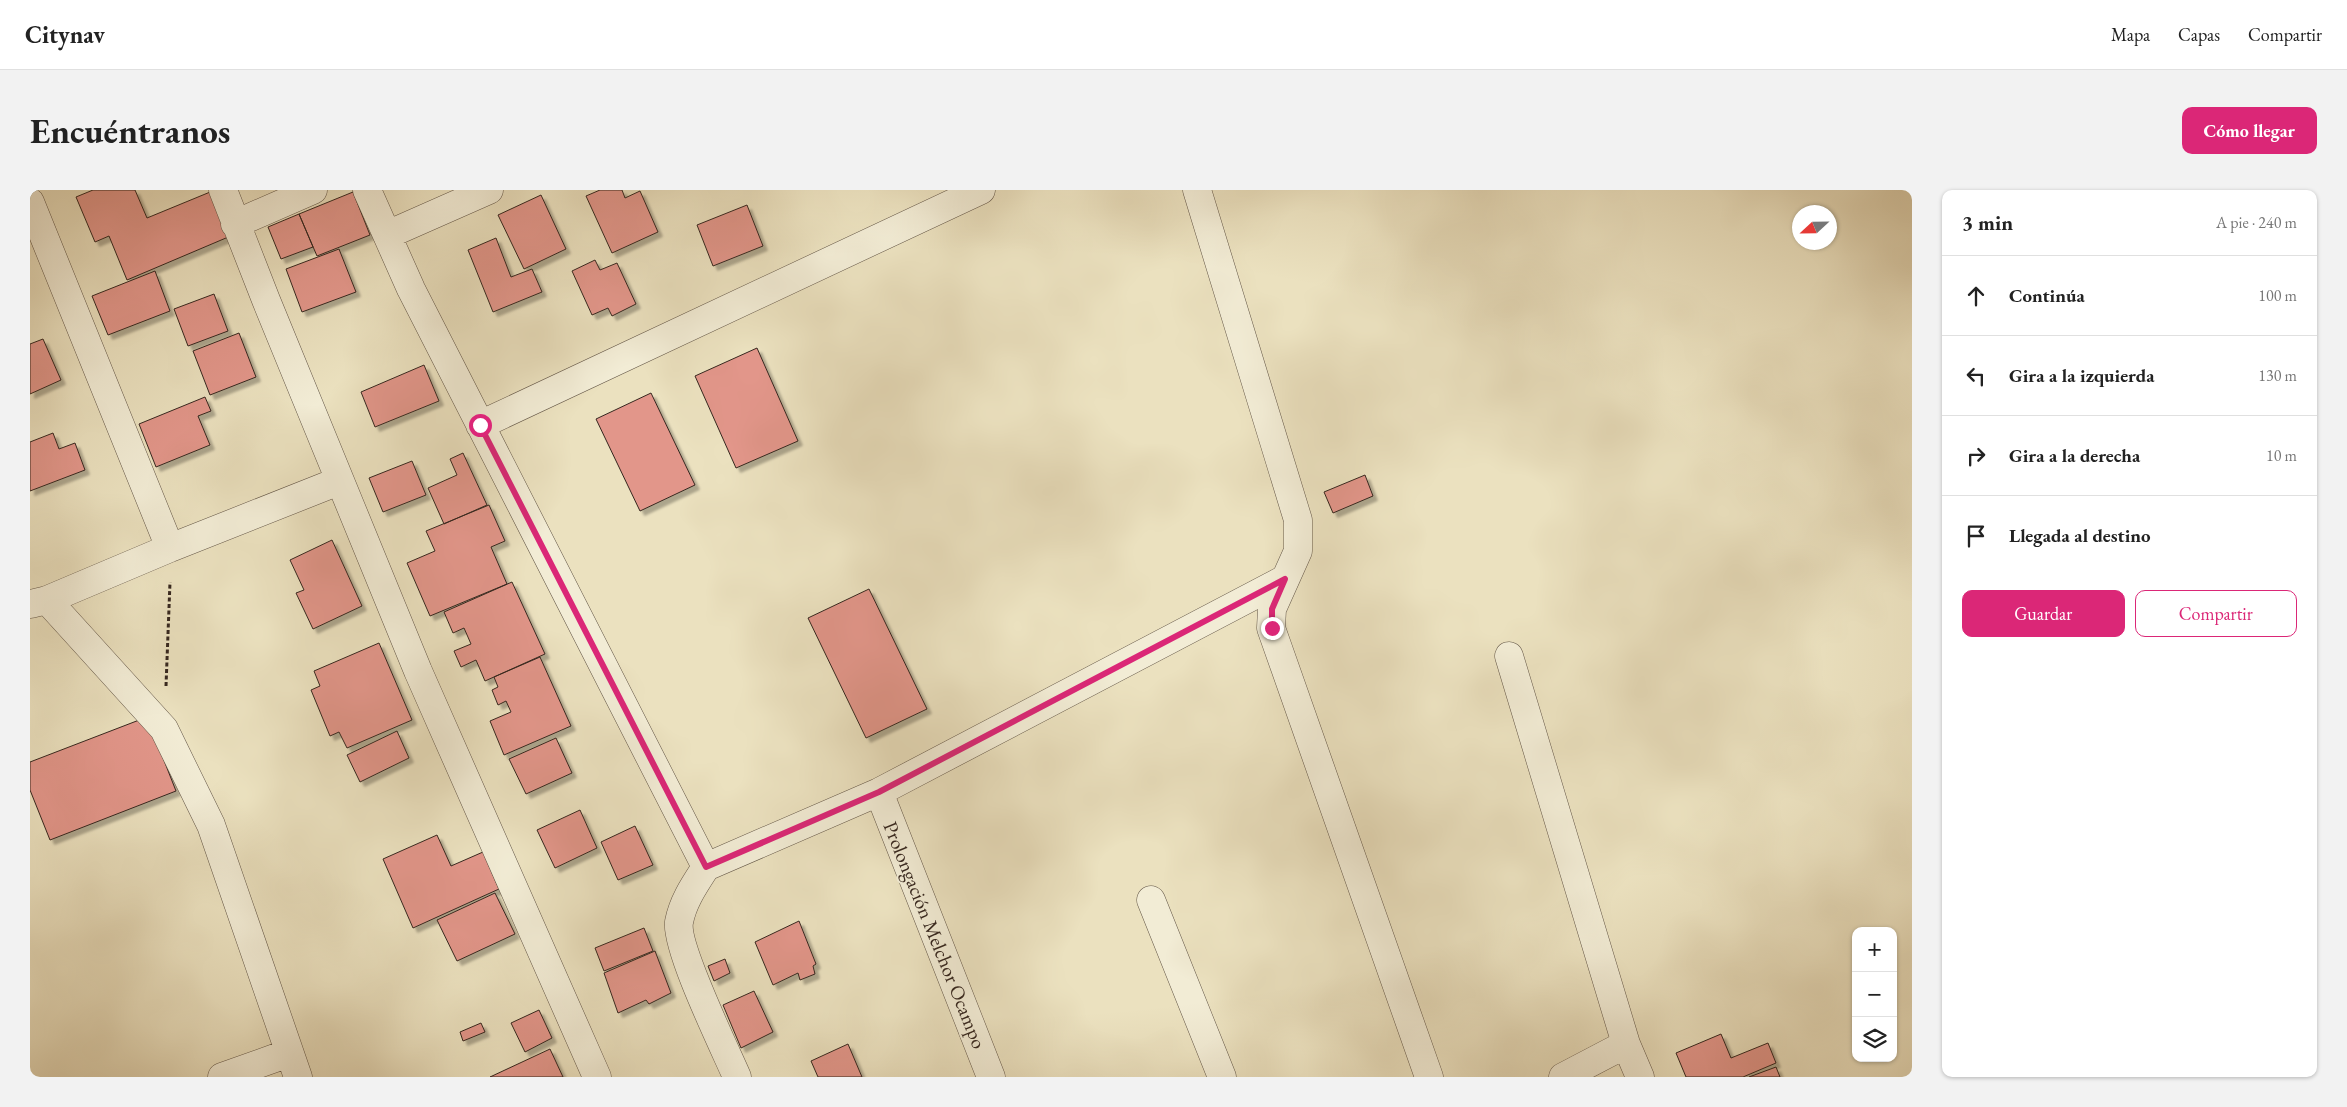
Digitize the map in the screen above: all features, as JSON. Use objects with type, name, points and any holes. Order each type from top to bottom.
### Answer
[{"type":"street","points":[[223,190],[339,482],[418,671],[597,1077]]},
{"type":"street","points":[[235,224],[313,190]]},
{"type":"street","points":[[367,190],[411,289],[706,867]]},
{"type":"street","points":[[387,235],[489,190]]},
{"type":"street","points":[[480,425],[981,190]]},
{"type":"street","points":[[1197,190],[1298,520],[1298,551],[1272,609],[1272,628],[1429,1077]]},
{"type":"street","points":[[30,202],[170,548]]},
{"type":"street","points":[[222,1077],[294,1065],[211,825],[164,729],[38,602],[339,482]]},
{"type":"street","points":[[734,1076],[684,952],[679,923],[688,895],[706,867],[879,792],[1285,579]]},
{"type":"street","points":[[1509,656],[1626,1044],[1640,1077]]},
{"type":"street","name":"Prolongación Melchor Ocampo","points":[[879,792],[991,1077]]},
{"type":"street","points":[[1151,900],[1222,1077]]},
{"type":"street","points":[[1563,1077],[1626,1044]]},
{"type":"path","points":[[164,729],[170,616],[170,548]]},
{"type":"building","points":[[93,190],[135,190],[147,218],[215,190],[233,235],[127,280],[109,236],[95,242],[76,197]]},
{"type":"building","points":[[600,190],[622,190],[625,198],[640,191],[658,232],[612,253],[586,196]]},
{"type":"building","points":[[353,192],[370,235],[317,256],[299,214]]},
{"type":"building","points":[[541,195],[566,249],[524,269],[498,215]]},
{"type":"building","points":[[747,205],[763,246],[713,266],[697,225]]},
{"type":"building","points":[[299,214],[313,247],[281,259],[268,227]]},
{"type":"building","points":[[496,238],[511,277],[532,269],[542,292],[493,312],[468,250]]},
{"type":"building","points":[[339,249],[356,292],[302,312],[286,269]]},
{"type":"building","points":[[595,260],[600,270],[617,263],[636,304],[612,316],[608,308],[592,315],[572,271]]},
{"type":"building","points":[[155,271],[170,311],[108,335],[92,296]]},
{"type":"building","points":[[214,294],[228,331],[188,346],[174,309]]},
{"type":"building","points":[[239,333],[256,377],[210,395],[193,351]]},
{"type":"building","points":[[43,339],[61,380],[30,394],[30,344]]},
{"type":"building","points":[[757,348],[798,441],[736,468],[695,376]]},
{"type":"building","points":[[424,365],[439,401],[375,427],[361,392]]},
{"type":"building","points":[[651,393],[695,485],[640,511],[596,419]]},
{"type":"building","points":[[205,397],[211,411],[198,416],[210,445],[156,467],[139,424]]},
{"type":"building","points":[[53,433],[59,449],[75,443],[85,470],[30,491],[30,442]]},
{"type":"building","points":[[463,453],[487,505],[444,524],[428,488],[457,475],[450,459]]},
{"type":"building","points":[[412,461],[426,495],[383,512],[369,478]]},
{"type":"building","points":[[1365,475],[1373,496],[1333,513],[1324,492]]},
{"type":"building","points":[[489,505],[505,541],[491,547],[507,584],[430,616],[407,563],[435,551],[426,531]]},
{"type":"building","points":[[332,540],[362,606],[313,629],[296,593],[304,590],[290,560]]},
{"type":"building","points":[[512,582],[545,654],[485,681],[476,660],[461,667],[454,651],[471,644],[464,628],[453,633],[444,612]]},
{"type":"building","points":[[869,589],[927,709],[866,738],[808,618]]},
{"type":"building","points":[[379,643],[412,720],[347,748],[339,732],[330,736],[311,690],[320,686],[314,671]]},
{"type":"building","points":[[540,657],[571,726],[504,755],[490,721],[511,712],[506,701],[498,705],[492,690],[498,687],[494,677]]},
{"type":"building","points":[[147,717],[176,791],[50,840],[30,790],[30,762]]},
{"type":"building","points":[[397,731],[409,758],[360,782],[347,755]]},
{"type":"building","points":[[556,738],[572,773],[526,794],[509,759]]},
{"type":"building","points":[[580,810],[597,848],[555,868],[537,830]]},
{"type":"building","points":[[635,826],[653,865],[618,880],[601,842]]},
{"type":"building","points":[[437,835],[451,866],[483,852],[499,889],[413,928],[383,859]]},
{"type":"building","points":[[495,893],[515,934],[457,961],[437,920]]},
{"type":"building","points":[[799,921],[816,964],[813,966],[815,974],[800,980],[798,973],[773,985],[755,942]]},
{"type":"building","points":[[644,928],[653,951],[604,971],[595,948]]},
{"type":"building","points":[[655,951],[671,993],[649,1004],[646,1000],[618,1013],[604,973]]},
{"type":"building","points":[[725,959],[730,973],[714,981],[708,966]]},
{"type":"building","points":[[754,991],[773,1032],[741,1048],[723,1005]]},
{"type":"building","points":[[539,1010],[552,1038],[525,1052],[511,1023]]},
{"type":"building","points":[[481,1023],[485,1032],[463,1041],[460,1032]]},
{"type":"building","points":[[1721,1034],[1731,1058],[1768,1043],[1776,1063],[1743,1077],[1686,1077],[1676,1053]]},
{"type":"building","points":[[848,1044],[862,1077],[818,1077],[811,1061]]},
{"type":"building","points":[[550,1049],[563,1077],[490,1077]]},
{"type":"building","points":[[1776,1067],[1780,1077],[1749,1077]]},
{"type":"route","points":[[480,425],[706,867],[879,792],[1285,579],[1272,609],[1272,628]]}]
